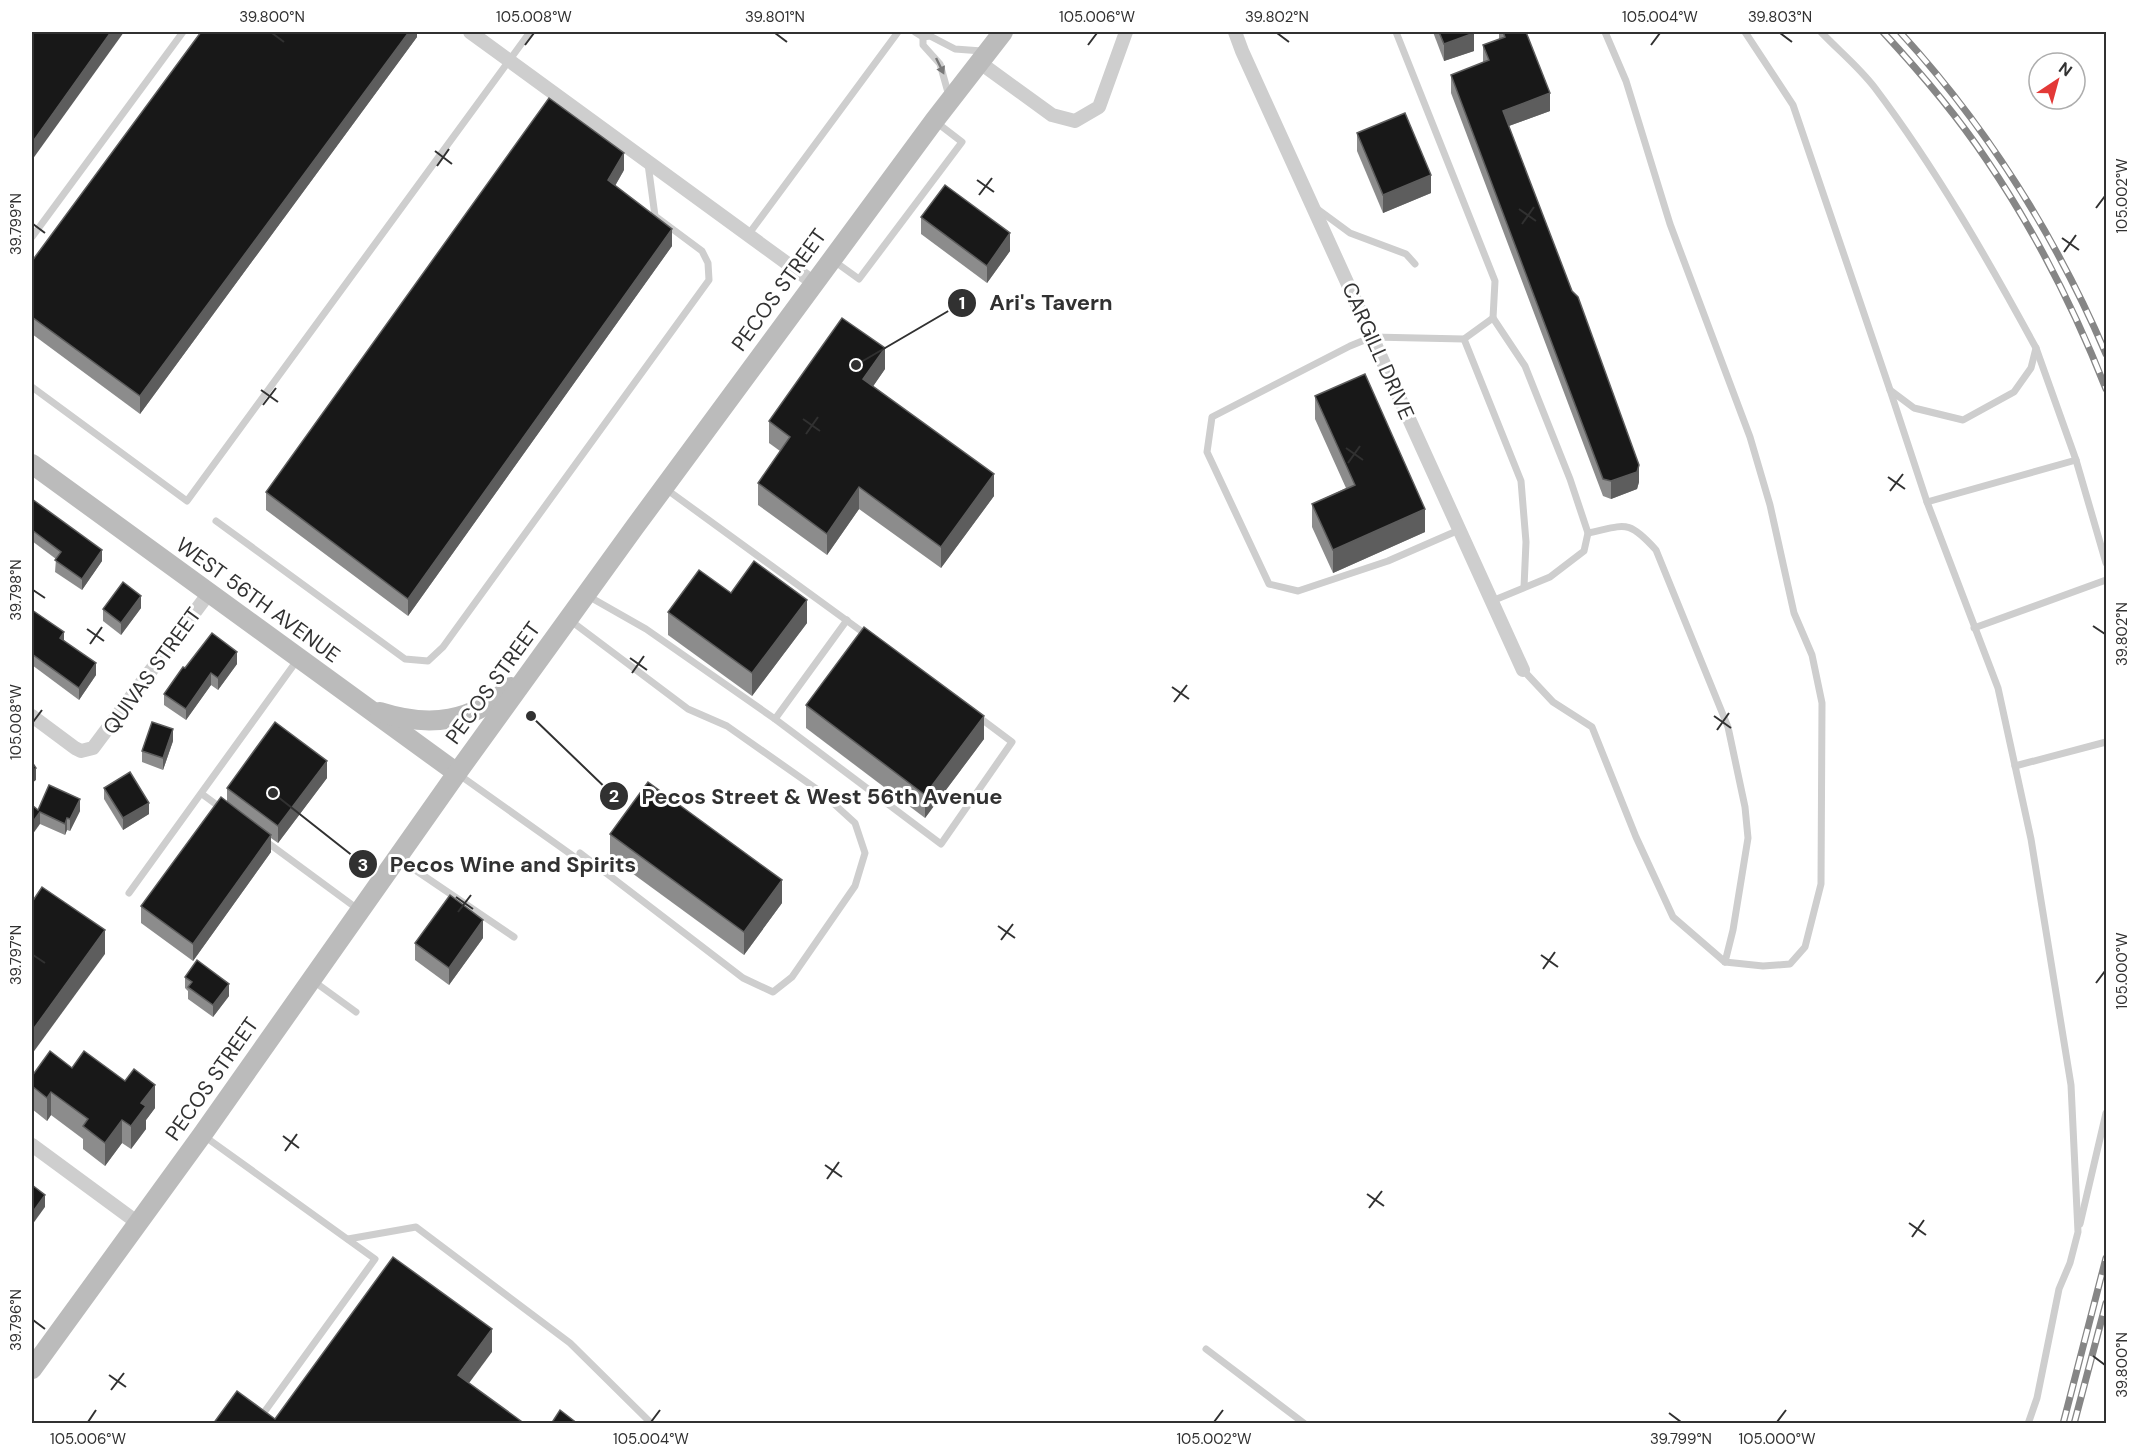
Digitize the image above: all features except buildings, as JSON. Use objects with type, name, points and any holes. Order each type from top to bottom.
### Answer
[{"type":"main road","name":"PECOS STREET","points":[[32,1369],[202,1135],[457,773],[664,487],[950,99],[1003,32]]},
{"type":"main road","name":"WEST 56TH AVENUE","points":[[32,464],[457,773]]},
{"type":"main road","points":[[365,707],[408,720],[432,722],[452,719],[483,708],[538,663]]},
{"type":"street","points":[[470,32],[814,283]]},
{"type":"street","points":[[984,57],[1052,115],[1075,121],[1099,107],[1126,32]]},
{"type":"street","name":"CARGILL DRIVE","points":[[1235,32],[1523,670]]},
{"type":"street","name":"QUIVAS STREET","points":[[32,716],[75,748],[81,751],[93,748],[209,593]]},
{"type":"street","points":[[32,1145],[138,1223]]},
{"type":"lane","points":[[32,237],[183,32]]},
{"type":"lane","points":[[32,387],[187,501],[530,32]]},
{"type":"lane","points":[[748,235],[898,32]]},
{"type":"lane","points":[[915,32],[922,37],[930,36],[955,49],[984,57]]},
{"type":"lane","points":[[1396,32],[1495,281],[1493,318],[1525,366],[1570,479],[1588,533],[1584,551],[1550,577],[1492,601]]},
{"type":"lane","points":[[1523,670],[1553,702],[1592,727],[1636,837],[1673,917],[1725,962],[1763,966],[1790,964],[1805,947],[1821,884],[1822,703],[1812,655],[1794,613],[1770,505],[1750,437],[1670,224],[1626,81],[1605,32]]},
{"type":"lane","points":[[1745,32],[1793,105],[1927,502],[1998,688],[2031,839],[2071,1085],[2078,1232]]},
{"type":"lane","points":[[1821,32],[1873,86],[1942,186],[1992,267],[2036,348],[2076,460],[2106,563]]},
{"type":"lane","points":[[922,37],[923,45],[940,64],[950,99]]},
{"type":"lane","points":[[831,260],[859,279],[962,142],[934,121]]},
{"type":"lane","points":[[216,521],[405,659],[428,661],[443,647],[709,280],[708,263],[702,251],[655,216],[648,161]]},
{"type":"lane","points":[[1312,205],[1350,233],[1406,254],[1414,264]]},
{"type":"lane","points":[[1459,530],[1388,561],[1298,591],[1269,584],[1207,452],[1212,417],[1372,337],[1464,339],[1493,318]]},
{"type":"lane","points":[[1464,339],[1521,481],[1526,542],[1524,587]]},
{"type":"lane","points":[[1890,390],[1914,408],[1963,420],[2014,392],[2031,368],[2036,348]]},
{"type":"lane","points":[[1927,502],[2076,460]]},
{"type":"lane","points":[[664,487],[872,639]]},
{"type":"lane","points":[[1588,533],[1625,526],[1638,531],[1656,550],[1728,727],[1745,807],[1748,838],[1733,930],[1725,962]]},
{"type":"lane","points":[[1974,628],[2106,580]]},
{"type":"lane","points":[[586,595],[646,629],[775,718],[941,844],[1012,742],[969,709]]},
{"type":"lane","points":[[457,773],[578,856],[742,978],[773,992],[792,977],[855,886],[865,854],[855,823],[821,792],[727,726],[688,709],[569,620]]},
{"type":"lane","points":[[775,718],[847,620]]},
{"type":"lane","points":[[129,893],[298,659]]},
{"type":"lane","points":[[2015,766],[2106,742]]},
{"type":"lane","points":[[202,794],[230,815]]},
{"type":"lane","points":[[258,836],[360,911]]},
{"type":"lane","points":[[397,858],[514,937]]},
{"type":"lane","points":[[311,980],[356,1012]]},
{"type":"lane","points":[[2028,1424],[2037,1398],[2059,1289],[2070,1263],[2106,1113]]},
{"type":"lane","points":[[202,1135],[375,1259],[260,1418]]},
{"type":"lane","points":[[348,1239],[416,1227],[570,1343],[652,1424]]},
{"type":"lane","points":[[1206,1349],[1305,1424]]},
{"type":"railway","points":[[1883,32],[1950,110],[2004,186],[2052,271],[2081,329],[2106,389]]},
{"type":"railway","points":[[1900,32],[1962,106],[2017,184],[2065,267],[2106,354]]},
{"type":"railway","points":[[2063,1424],[2106,1258]]},
{"type":"railway","points":[[2074,1424],[2106,1303]]},
{"type":"place","name":"Ari's Tavern","points":[[856,365]]},
{"type":"place","name":"Pecos Street & West 56th Avenue","points":[[531,716]]},
{"type":"place","name":"Pecos Wine and Spirits","points":[[273,793]]}]
